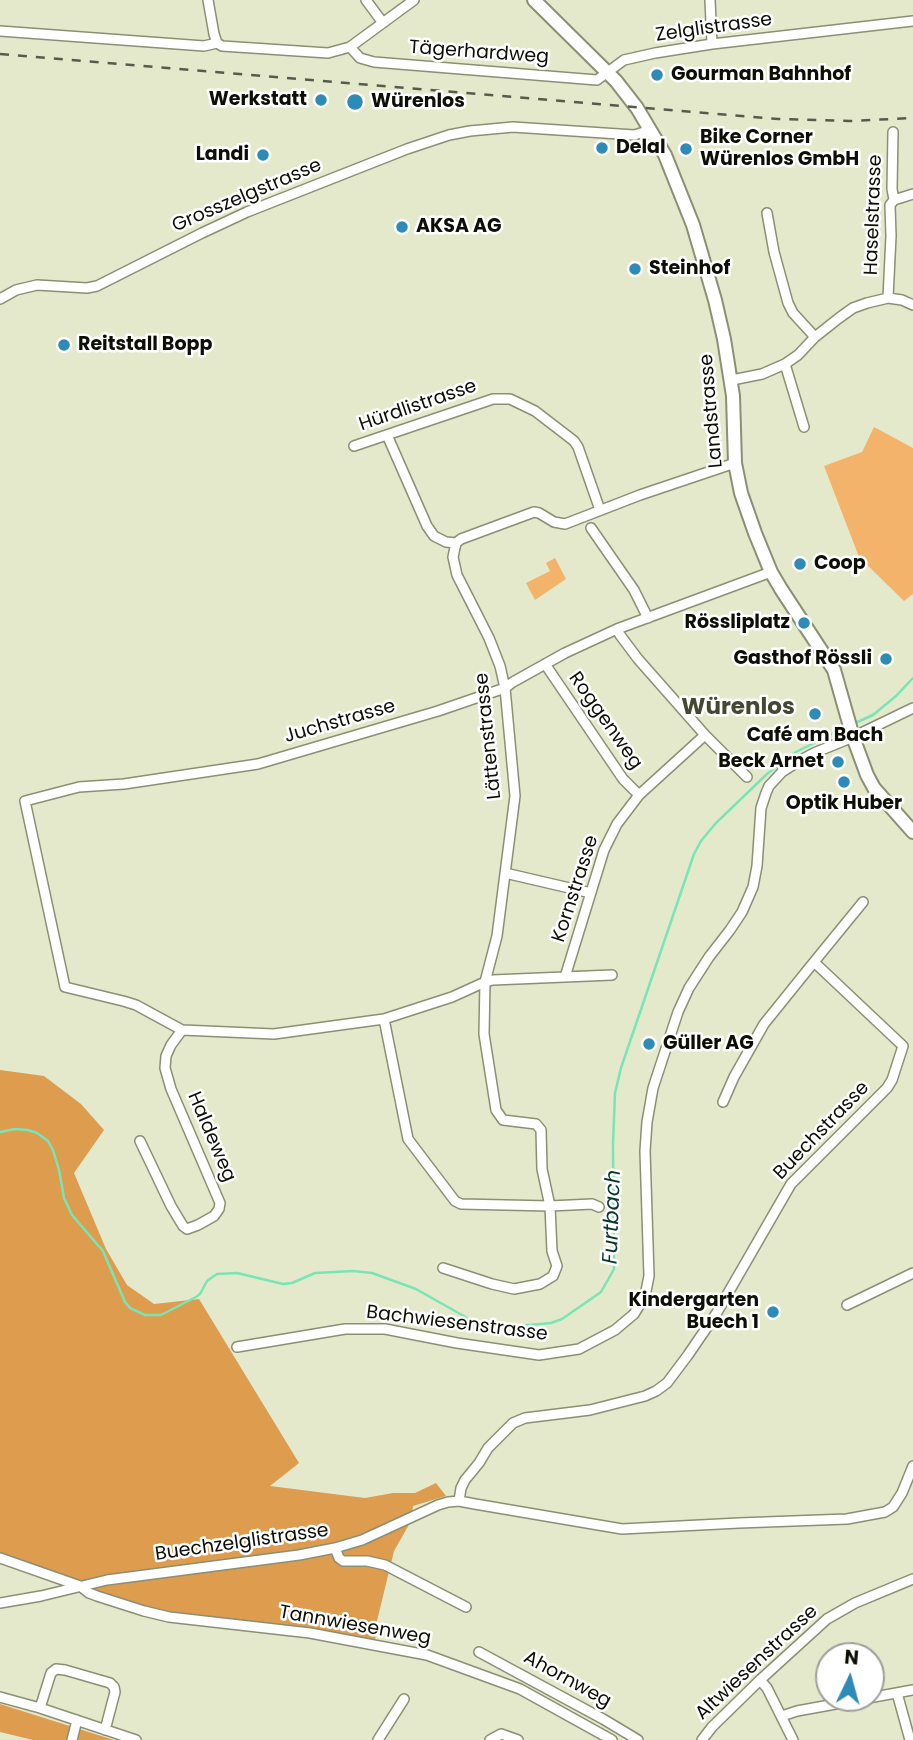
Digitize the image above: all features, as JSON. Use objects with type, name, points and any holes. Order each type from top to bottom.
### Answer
[{"type":"main road","name":"Landstrasse","points":[[534,0],[606,72],[637,108],[665,155],[693,225],[716,306],[732,380],[735,463],[741,492],[771,572],[834,670],[867,775],[874,788],[913,832]]},
{"type":"street","points":[[208,0],[214,34],[217,43],[222,46],[328,53],[350,47],[414,0]]},
{"type":"street","points":[[366,0],[383,23]]},
{"type":"street","points":[[710,0],[712,44]]},
{"type":"street","name":"Zelglistrasse","points":[[606,72],[624,60],[655,52],[913,21]]},
{"type":"street","points":[[0,31],[204,46],[217,43]]},
{"type":"street","name":"Tägerhardweg","points":[[350,47],[360,58],[374,62],[585,80],[597,80],[606,72]]},
{"type":"street","name":"Grosszelgstrasse","points":[[0,299],[16,290],[37,285],[87,288],[97,286],[232,219],[407,149],[449,135],[513,127],[634,135],[651,130]]},
{"type":"street","name":"Haselstrasse","points":[[888,298],[890,205],[894,200],[893,132]]},
{"type":"street","points":[[894,200],[913,194]]},
{"type":"street","points":[[767,213],[774,253],[788,303],[793,313],[815,337]]},
{"type":"street","points":[[732,380],[762,374],[785,364],[853,308],[888,298],[913,305]]},
{"type":"street","points":[[785,364],[804,427]]},
{"type":"street","name":"Hürdlistrasse","points":[[354,446],[493,399],[518,402],[535,411],[574,441],[600,510]]},
{"type":"street","points":[[387,435],[427,526],[434,536],[456,543],[528,513],[539,513],[554,522],[565,524],[735,463]]},
{"type":"street","points":[[592,527],[634,590],[648,618]]},
{"type":"street","name":"Lättenstrasse","points":[[456,543],[453,557],[457,575],[500,666],[505,688],[515,796],[497,936],[485,982],[484,1034],[495,1110],[503,1120],[536,1124],[541,1130],[542,1169],[550,1206]]},
{"type":"street","name":"Juchstrasse","points":[[182,1030],[123,1001],[65,987],[25,801],[79,787],[124,784],[258,764],[413,719],[505,688],[513,681],[590,640],[701,596],[771,572]]},
{"type":"street","points":[[617,629],[638,659],[705,735],[747,777]]},
{"type":"street","name":"Roggenweg","points":[[545,664],[623,779],[639,795]]},
{"type":"street","name":"Bachwiesenstrasse","points":[[237,1347],[345,1329],[385,1329],[539,1355],[579,1349],[615,1330],[634,1314],[649,1285],[645,1151],[653,1088],[678,1012],[689,988],[742,912],[753,887],[761,808],[769,786],[782,772],[854,730],[913,708]]},
{"type":"street","name":"Kornstrasse","points":[[565,977],[604,850],[617,824],[639,795],[705,735]]},
{"type":"street","points":[[505,873],[591,893]]},
{"type":"street","points":[[723,1102],[764,1024],[863,902]]},
{"type":"street","points":[[814,962],[908,1045]]},
{"type":"street","points":[[182,1030],[274,1034],[384,1019],[452,997],[493,980],[612,975]]},
{"type":"street","points":[[384,1019],[408,1139],[455,1201],[461,1204],[550,1206],[592,1203],[599,1207]]},
{"type":"street","name":"Haldeweg","points":[[140,1142],[170,1206],[183,1226],[187,1229],[214,1216],[219,1209],[219,1203],[164,1068],[166,1056],[182,1030]]},
{"type":"street","name":"Buechstrasse","points":[[459,1501],[465,1480],[488,1448],[513,1423],[525,1418],[590,1410],[645,1396],[667,1382],[716,1314],[792,1184],[887,1088],[899,1056],[908,1045]]},
{"type":"street","points":[[443,1268],[514,1289],[540,1284],[556,1272],[557,1266],[552,1251],[550,1206]]},
{"type":"street","points":[[847,1305],[913,1273]]},
{"type":"street","name":"Buechzelglistrasse","points":[[0,1603],[107,1580],[335,1548],[385,1531],[438,1505],[459,1501],[622,1529],[847,1519],[885,1512],[893,1507],[913,1466]]},
{"type":"street","points":[[335,1548],[339,1558],[343,1560],[385,1565],[466,1607]]},
{"type":"street","name":"Tannwiesenweg","points":[[0,1558],[80,1586],[97,1596],[169,1617],[310,1633],[427,1655],[520,1689],[612,1740]]},
{"type":"street","name":"Altwiesenstrasse","points":[[702,1740],[760,1679],[827,1619],[855,1603],[913,1578]]},
{"type":"street","name":"Ahornweg","points":[[480,1652],[638,1740]]},
{"type":"street","points":[[40,1708],[51,1673],[56,1669],[110,1683],[115,1692],[105,1730]]},
{"type":"street","points":[[760,1679],[793,1740]]},
{"type":"street","points":[[782,1716],[913,1690]]},
{"type":"street","points":[[897,1693],[910,1740]]},
{"type":"street","points":[[0,1698],[40,1708],[136,1740]]},
{"type":"street","points":[[378,1740],[404,1699]]},
{"type":"street","points":[[72,1740],[77,1720]]},
{"type":"street","points":[[490,1740],[501,1734],[518,1740]]},
{"type":"shaded area","points":[[874,427],[913,448],[913,594],[904,601],[859,557],[824,466],[862,452]]},
{"type":"shaded area","points":[[555,558],[566,579],[535,600],[526,583],[550,571],[546,563]]},
{"type":"shaded area","points":[[0,1070],[44,1076],[81,1104],[104,1130],[74,1173],[106,1249],[127,1285],[154,1304],[199,1299],[299,1463],[270,1486],[365,1498],[393,1493],[415,1493],[436,1483],[446,1496],[413,1506],[411,1521],[394,1551],[376,1625],[375,1645],[169,1617],[0,1558]]},
{"type":"shaded area","points":[[0,1704],[114,1740],[33,1740],[0,1732]]},
{"type":"waterway","name":"Furtbach","points":[[853,724],[873,715],[913,678]]},
{"type":"waterway","name":"Furtbach","points":[[0,1132],[28,1130],[48,1141],[59,1170],[64,1198],[72,1215],[103,1251],[125,1302],[130,1308],[145,1315],[161,1315],[196,1297],[207,1281],[217,1274],[237,1273],[283,1284],[315,1273],[353,1271],[372,1273],[416,1289],[485,1328],[503,1329],[551,1323],[562,1319],[601,1292],[614,1269],[615,1093],[621,1068],[694,854],[716,823],[767,774],[796,752],[846,727]]},
{"type":"railway","points":[[0,54],[778,119],[850,121],[913,118]]},
{"type":"place","name":"Gourman Bahnhof","points":[[657,75]]},
{"type":"place","name":"Werkstatt","points":[[321,100]]},
{"type":"place","name":"Würenlos","points":[[355,102]]},
{"type":"place","name":"Delal","points":[[602,148]]},
{"type":"place","name":"Bike Corner Würenlos GmbH","points":[[686,149]]},
{"type":"place","name":"Landi","points":[[263,155]]},
{"type":"place","name":"AKSA AG","points":[[402,227]]},
{"type":"place","name":"Steinhof","points":[[635,269]]},
{"type":"place","name":"Reitstall Bopp","points":[[64,345]]},
{"type":"place","name":"Coop","points":[[800,564]]},
{"type":"place","name":"Rössliplatz","points":[[804,623]]},
{"type":"place","name":"Gasthof Rössli","points":[[886,659]]},
{"type":"place","name":"Café am Bach","points":[[815,714]]},
{"type":"place","name":"Beck Arnet","points":[[838,762]]},
{"type":"place","name":"Optik Huber","points":[[844,782]]},
{"type":"place","name":"Güller AG","points":[[649,1044]]},
{"type":"place","name":"Kindergarten Buech 1","points":[[773,1312]]},
{"type":"district","name":"Würenlos","points":[[738,708]]}]
